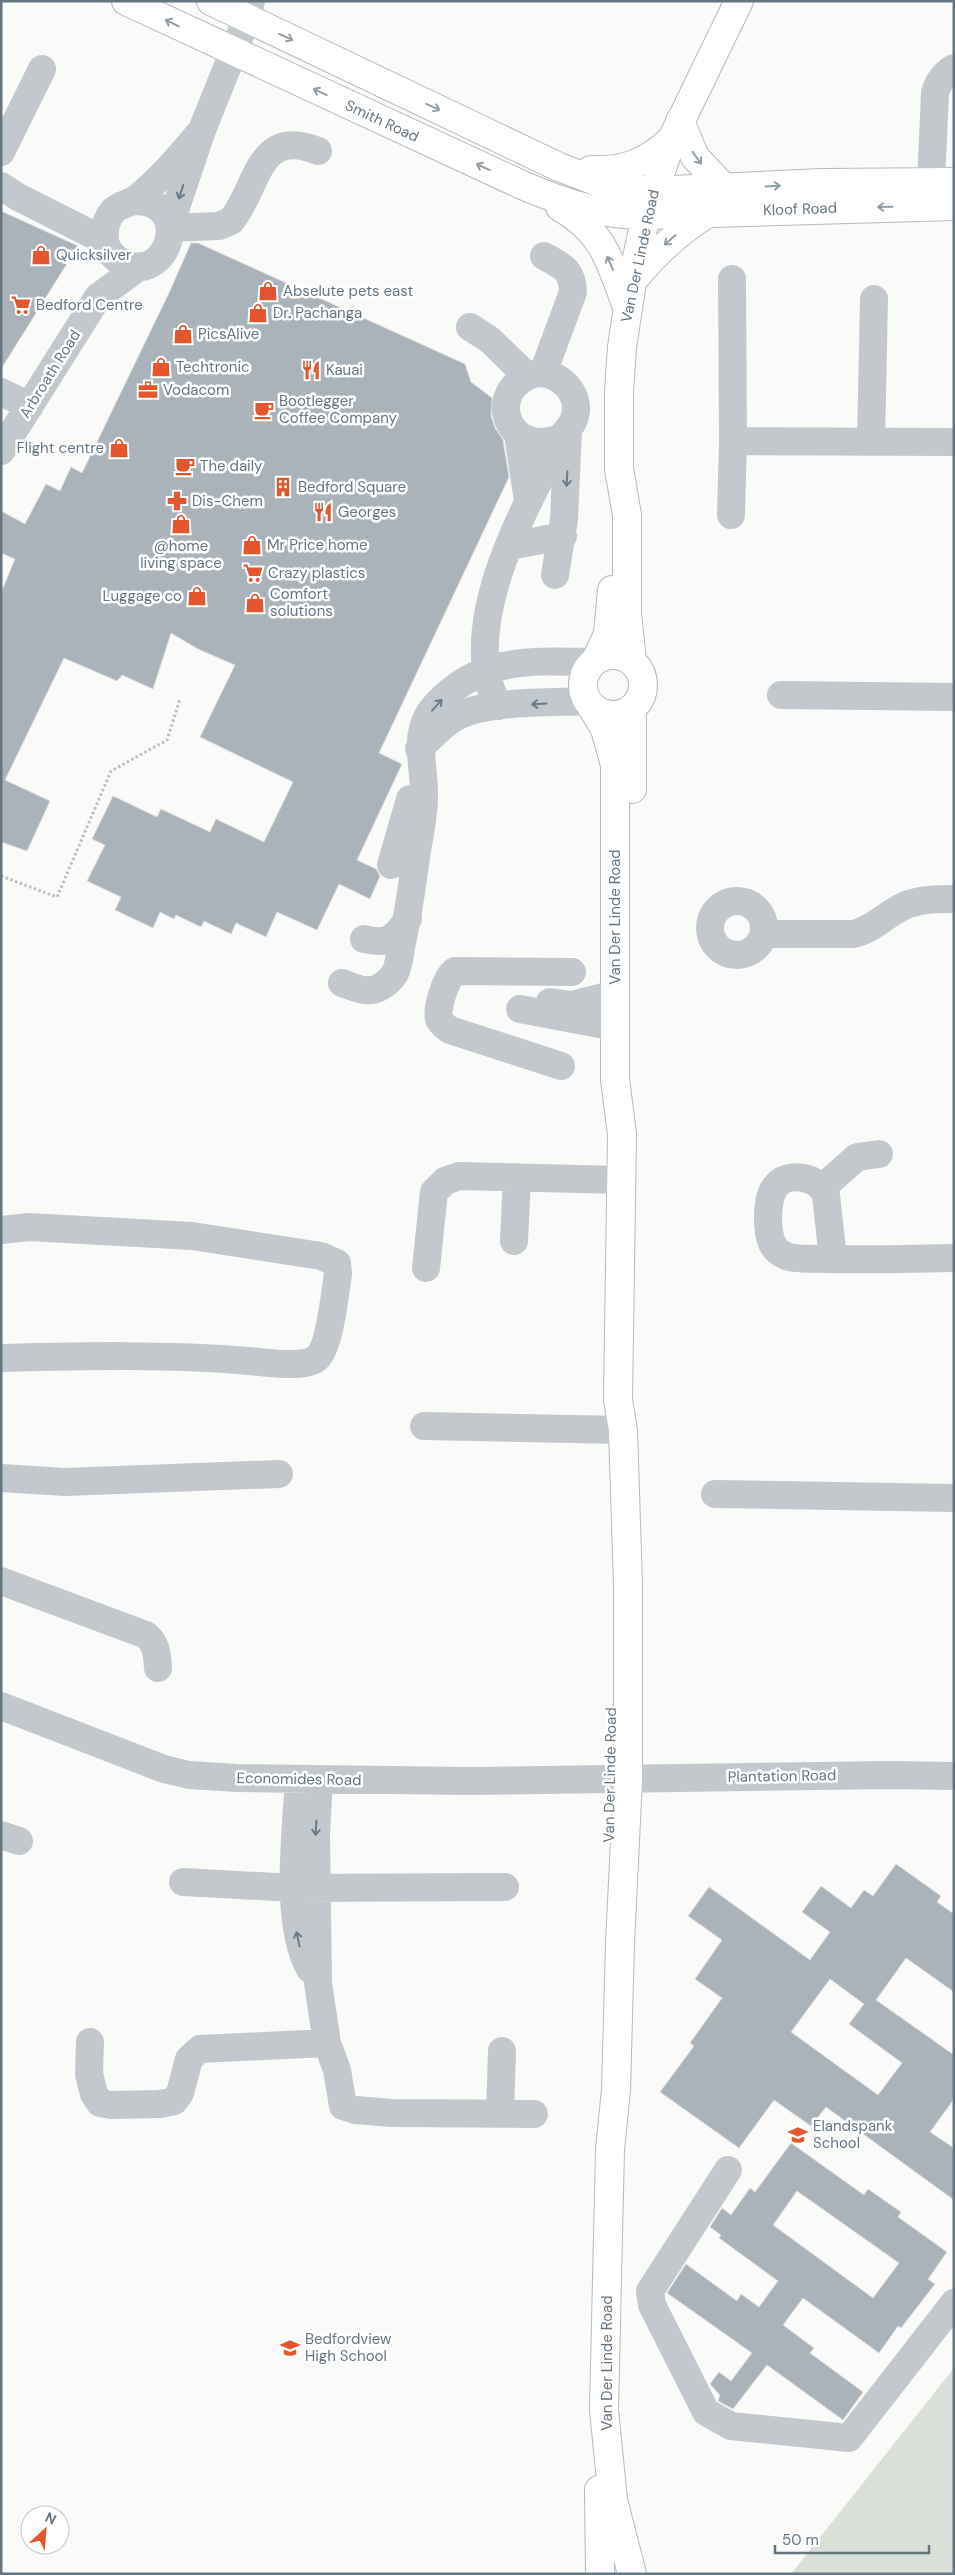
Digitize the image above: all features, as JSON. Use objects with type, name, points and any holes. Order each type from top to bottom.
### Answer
[{"type":"main road","name":"Smith Road","points":[[126,1],[561,202],[615,215],[649,203]]},
{"type":"main road","points":[[211,1],[249,10],[559,167],[649,203]]},
{"type":"main road","name":"Van Der Linde Road","points":[[632,661],[627,614],[626,515],[619,469],[619,392],[622,347],[632,282],[649,203],[676,130],[739,1]]},
{"type":"main road","points":[[559,167],[597,170],[625,168],[647,159],[676,130],[695,157],[724,188]]},
{"type":"main road","points":[[522,184],[576,216],[591,229],[605,251],[628,309]]},
{"type":"main road","name":"Kloof Road","points":[[649,203],[724,188],[942,194]]},
{"type":"main road","name":"Kloof Road","points":[[649,203],[709,212],[942,194]]},
{"type":"main road","points":[[632,282],[657,252],[685,227],[709,212]]},
{"type":"main road","name":"Van Der Linde Road","points":[[595,661],[608,634],[610,622],[611,516],[619,469]]},
{"type":"main road","points":[[614,655],[632,661],[638,668],[643,684],[638,701],[632,708],[615,714],[598,710],[589,702],[583,685],[584,676],[595,661],[604,656],[614,655]]},
{"type":"main road","name":"Van Der Linde Road","points":[[589,702],[605,729],[615,765],[615,1079],[622,1134]]},
{"type":"main road","name":"Van Der Linde Road","points":[[632,708],[631,1080],[622,1134],[618,1400],[614,1483],[619,1779],[603,2077],[604,2123],[610,2149],[604,2410],[612,2500],[632,2574]]},
{"type":"main road","points":[[600,2574],[600,2454],[604,2410]]},
{"type":"street","points":[[1,186],[107,245],[122,263],[140,266],[160,258],[170,240],[170,226],[202,130],[249,10]]},
{"type":"street","points":[[942,194],[935,93],[937,84],[943,76],[954,68]]},
{"type":"street","points":[[1,152],[42,69]]},
{"type":"street","points":[[134,201],[184,152],[202,130]]},
{"type":"street","points":[[170,226],[219,226],[231,222],[261,164],[276,148],[295,144],[318,151]]},
{"type":"street","points":[[107,245],[104,230],[111,215],[123,204],[143,201],[160,209],[170,226]]},
{"type":"street","name":"Arbroath Road","points":[[98,297],[107,245]]},
{"type":"street","points":[[544,256],[567,269],[573,279],[574,292],[527,381],[506,415],[518,434],[527,441],[538,443],[564,434]]},
{"type":"street","name":"Arbroath Road","points":[[1,451],[98,297],[140,266]]},
{"type":"street","points":[[730,515],[733,440],[732,279]]},
{"type":"street","points":[[871,442],[874,299]]},
{"type":"street","points":[[480,333],[527,381],[563,382],[573,394],[576,410],[528,501],[490,603],[485,633],[486,671],[498,706]]},
{"type":"street","points":[[1,392],[30,406]]},
{"type":"street","points":[[518,434],[528,501]]},
{"type":"street","points":[[555,575],[562,536],[564,434]]},
{"type":"street","points":[[733,440],[954,442]]},
{"type":"street","points":[[510,546],[562,536]]},
{"type":"street","points":[[342,983],[364,991],[373,991],[389,980],[398,964],[408,919],[424,798],[421,760],[424,725],[434,706],[468,680],[497,666],[524,661],[595,661]]},
{"type":"street","points":[[781,695],[954,697]]},
{"type":"street","points":[[391,865],[421,760],[454,718],[472,710],[498,706],[589,702]]},
{"type":"street","points":[[764,934],[853,934],[862,932],[904,906],[920,902],[954,899]]},
{"type":"street","points":[[364,939],[383,941],[394,938],[408,919]]},
{"type":"street","points":[[561,1066],[450,1030],[441,1024],[438,1017],[449,975],[455,972],[522,993],[615,1027]]},
{"type":"street","points":[[522,993],[572,972]]},
{"type":"street","points":[[522,993],[571,1005],[615,994]]},
{"type":"street","points":[[513,1050],[522,993]]},
{"type":"street","points":[[822,1188],[857,1156],[878,1154]]},
{"type":"street","points":[[426,1268],[434,1192],[445,1181],[459,1176],[621,1180]]},
{"type":"street","points":[[514,1241],[517,1176]]},
{"type":"street","points":[[833,1259],[826,1195],[822,1188],[810,1180],[798,1178],[787,1178],[779,1183],[774,1188],[769,1203],[768,1227],[776,1250],[789,1258],[833,1259],[954,1258]]},
{"type":"street","points":[[1,1230],[29,1227],[192,1236],[321,1256],[337,1263],[338,1274],[324,1347],[316,1358],[306,1362],[290,1364],[171,1357],[1,1358]]},
{"type":"street","points":[[424,1426],[617,1430]]},
{"type":"street","points":[[1,1478],[65,1482],[279,1474]]},
{"type":"street","points":[[716,1494],[954,1498]]},
{"type":"street","points":[[1,1581],[146,1635],[153,1640],[157,1650],[158,1668]]},
{"type":"street","name":"Economides Road","points":[[1,1706],[164,1769],[189,1776],[309,1779],[619,1779]]},
{"type":"street","name":"Plantation Road","points":[[619,1779],[880,1775],[954,1776]]},
{"type":"street","points":[[309,1779],[305,1888],[316,1930],[319,1954],[318,1983],[327,2043],[337,2070],[343,2106],[355,2110],[392,2112],[534,2114]]},
{"type":"street","points":[[183,1882],[305,1888],[505,1887]]},
{"type":"street","points":[[90,2042],[89,2074],[97,2100],[100,2103],[128,2105],[160,2104],[174,2101],[180,2094],[189,2059],[200,2049],[327,2043]]},
{"type":"street","points":[[500,2113],[502,2051]]},
{"type":"street","points":[[728,2170],[650,2292],[652,2305],[706,2412],[731,2426],[849,2438],[954,2303]]},
{"type":"path","points":[[1,876],[57,898],[111,771],[167,740],[180,699]]},
{"type":"shaded area","points":[[954,2368],[954,2574],[791,2574]]},
{"type":"building","name":"Bedford Centre","points":[[1,211],[78,246],[1,369]]},
{"type":"building","name":"Bedford Square","points":[[191,243],[198,243],[465,364],[471,382],[492,398],[491,416],[495,428],[503,440],[509,477],[379,753],[402,764],[357,860],[376,869],[380,876],[370,899],[339,884],[317,930],[277,912],[266,937],[236,923],[231,934],[204,921],[201,927],[176,915],[174,919],[160,912],[153,928],[115,910],[121,897],[87,881],[105,845],[92,839],[113,796],[157,817],[161,809],[210,832],[216,819],[264,842],[293,782],[200,737],[235,665],[198,649],[171,633],[153,689],[122,675],[117,681],[64,658],[5,780],[50,801],[27,851],[1,842],[1,593],[15,559],[1,553],[1,511],[25,524],[46,484],[60,491],[71,467],[82,473],[169,293]]},
{"type":"building","points":[[896,1864],[941,1896],[937,1902],[954,1914],[954,1992],[906,1958],[876,2000],[954,2055],[954,2099],[930,2132],[954,2148],[954,2200],[826,2107],[811,2126],[774,2100],[739,2148],[660,2092],[694,2046],[690,2043],[722,1998],[695,1979],[722,1940],[688,1916],[709,1887],[810,1960],[830,1932],[802,1912],[821,1886],[851,1908],[864,1890],[873,1896]],"holes":[[[830,1979],[864,2004],[849,2024],[902,2063],[878,2095],[791,2032]]]},
{"type":"building","points":[[791,2143],[864,2195],[868,2189],[901,2212],[898,2217],[947,2252],[928,2279],[935,2284],[901,2328],[898,2326],[879,2353],[803,2298],[783,2325],[814,2348],[810,2353],[863,2392],[843,2420],[767,2365],[733,2409],[718,2401],[720,2395],[710,2384],[719,2372],[731,2381],[752,2353],[667,2293],[686,2264],[737,2301],[741,2294],[759,2307],[778,2281],[719,2238],[721,2235],[710,2227],[722,2208],[731,2215],[750,2188],[755,2192]],"holes":[[[797,2191],[899,2263],[873,2298],[773,2225]]]},
{"type":"place","name":"Quicksilver","points":[[41,255]]},
{"type":"place","name":"Abselute pets east","points":[[268,291]]},
{"type":"place","name":"Bedford Centre","points":[[21,305]]},
{"type":"place","name":"Dr. Pachanga","points":[[258,313]]},
{"type":"place","name":"PicsAlive","points":[[183,334]]},
{"type":"place","name":"Techtronic","points":[[161,367]]},
{"type":"place","name":"Kauai","points":[[311,370]]},
{"type":"place","name":"Vodacom","points":[[148,390]]},
{"type":"place","name":"Bootlegger Coffee Company","points":[[264,410]]},
{"type":"place","name":"Flight centre","points":[[119,448]]},
{"type":"place","name":"The daily","points":[[185,466]]},
{"type":"place","name":"Bedford Square","points":[[283,487]]},
{"type":"place","name":"Dis-Chem","points":[[177,501]]},
{"type":"place","name":"Georges","points":[[323,512]]},
{"type":"place","name":"@home living space","points":[[181,524]]},
{"type":"place","name":"Mr Price home","points":[[252,545]]},
{"type":"place","name":"Crazy plastics","points":[[253,573]]},
{"type":"place","name":"Luggage co","points":[[197,596]]},
{"type":"place","name":"Comfort solutions","points":[[255,603]]},
{"type":"place","name":"Elandspank School","points":[[798,2135]]},
{"type":"place","name":"Bedfordview High School","points":[[290,2348]]}]
